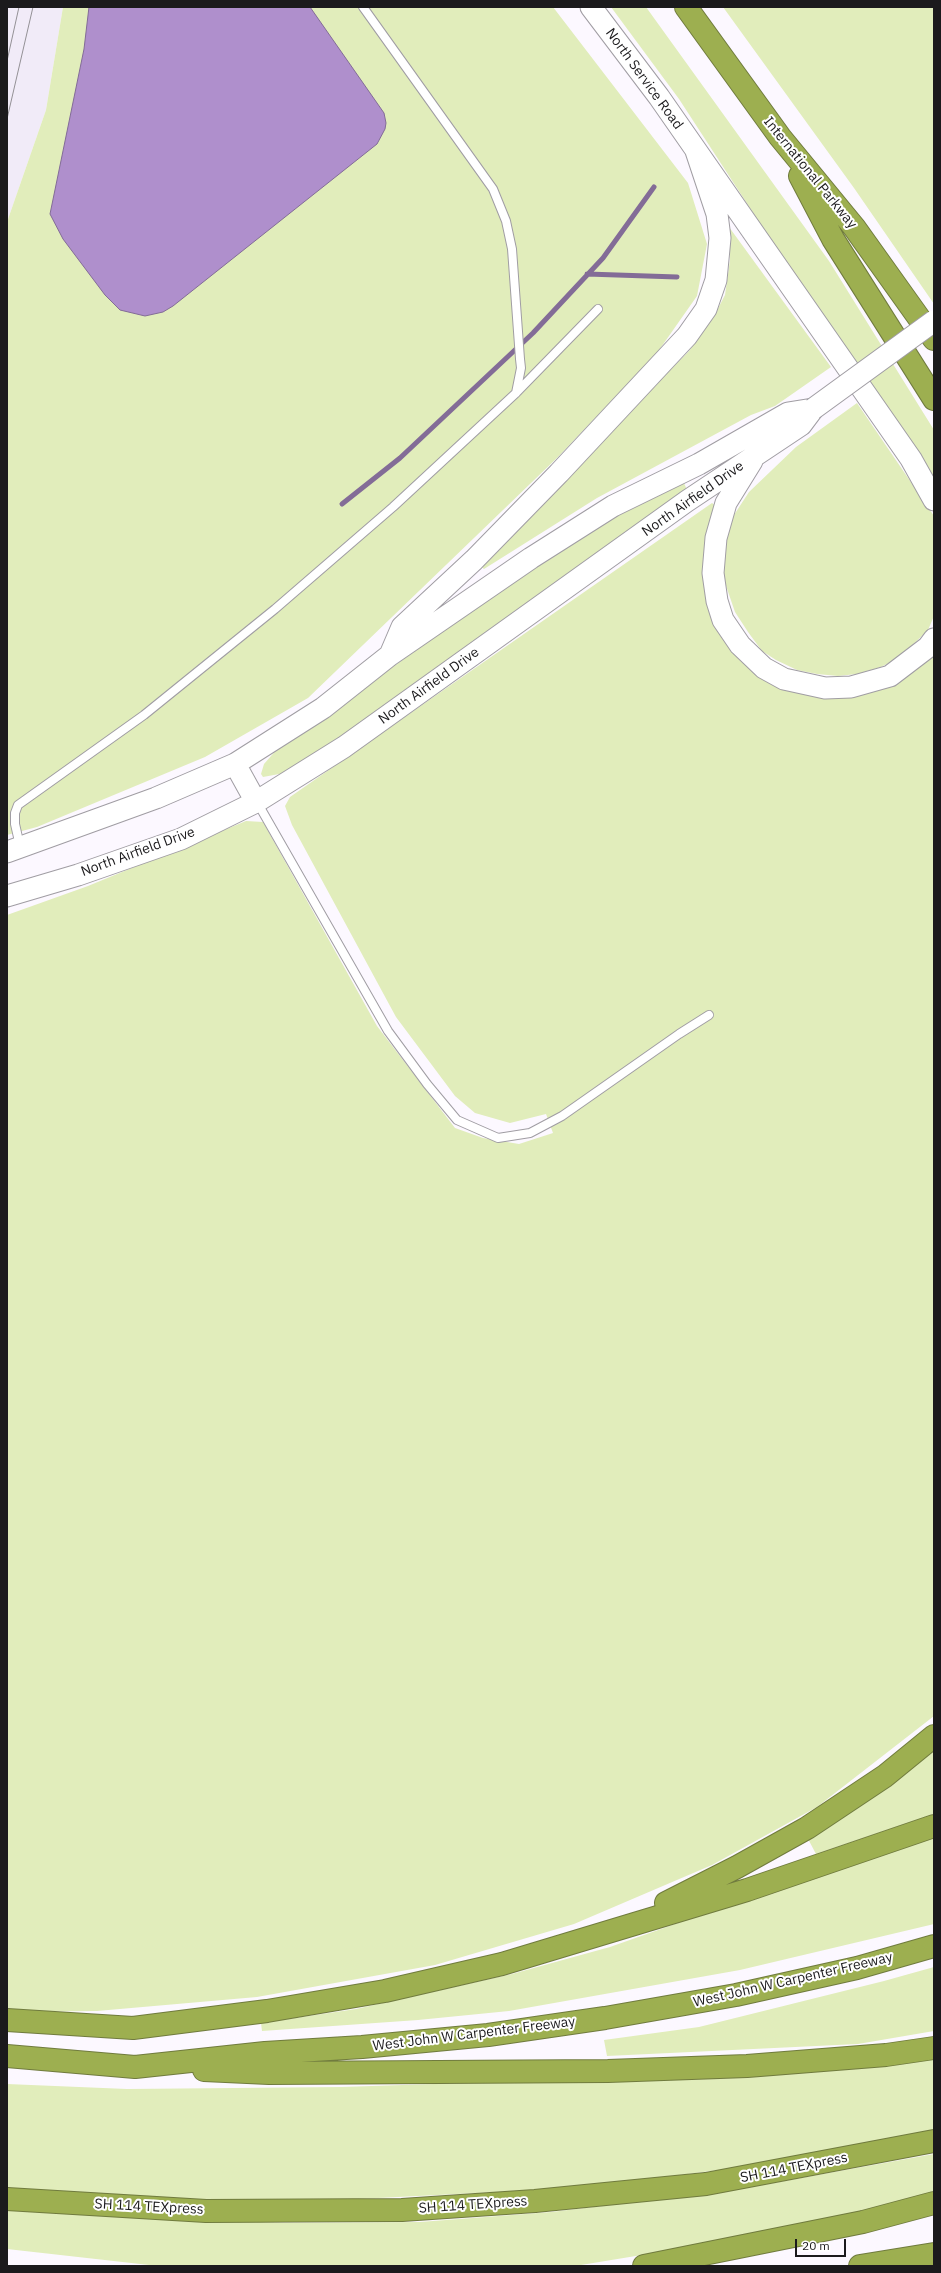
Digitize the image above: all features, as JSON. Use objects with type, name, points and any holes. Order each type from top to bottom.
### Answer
[{"type":"highway","name":"International Parkway","points":[[686,7],[780,137],[854,227],[934,339]]},
{"type":"highway","points":[[780,137],[833,239],[934,399]]},
{"type":"highway","points":[[617,1928],[737,1867],[807,1828],[885,1776],[934,1736]]},
{"type":"highway","points":[[7,2020],[134,2028],[267,2011],[384,1991],[502,1964],[617,1928],[747,1890],[934,1826]]},
{"type":"highway","name":"West John W Carpenter Freeway","points":[[7,2056],[135,2067],[265,2053],[362,2047],[488,2035],[597,2020],[736,1995],[858,1968],[934,1946]]},
{"type":"highway","points":[[135,2067],[268,2073],[608,2071],[747,2066],[886,2055],[934,2048]]},
{"type":"highway","name":"SH 114 TEXpress","points":[[7,2199],[206,2211],[402,2210],[535,2201],[706,2184],[934,2141]]},
{"type":"highway","points":[[644,2266],[863,2222],[934,2203]]},
{"type":"highway","points":[[860,2266],[934,2254]]},
{"type":"main road","name":"North Service Road","points":[[591,7],[654,90],[910,460],[934,500]]},
{"type":"main road","points":[[390,655],[402,627],[474,560],[559,473],[687,336],[706,309],[716,280],[720,238],[717,214],[696,151]]},
{"type":"main road","name":"North Airfield Drive","points":[[7,896],[78,875],[181,839],[256,802],[344,747],[687,501],[801,425],[813,409],[934,321]]},
{"type":"main road","name":"North Airfield Drive","points":[[14,850],[156,798],[235,764],[323,708],[390,655],[531,558],[613,506],[699,464],[788,413],[813,409]]},
{"type":"main road","points":[[755,455],[726,503],[716,538],[713,572],[717,601],[723,620],[740,645],[764,668],[784,679],[825,688],[851,687],[890,676],[928,647],[934,639]]},
{"type":"main road","points":[[235,764],[256,802]]},
{"type":"lane","points":[[363,7],[492,189],[506,221],[512,249],[521,368],[516,393]]},
{"type":"lane","points":[[14,850],[14,813],[18,805],[144,715],[276,609],[393,507],[516,393],[598,309]]},
{"type":"lane","points":[[256,802],[388,1031],[427,1084],[457,1120],[498,1138],[530,1133],[562,1116],[679,1034],[709,1015]]},
{"type":"shaded area","points":[[7,7],[63,7],[46,110],[7,222]]},
{"type":"shaded area","points":[[89,7],[310,7],[384,113],[386,123],[385,129],[377,144],[173,306],[163,312],[145,316],[120,310],[105,295],[63,239],[50,214],[84,49]]},
{"type":"green space","points":[[63,7],[553,7],[688,183],[707,244],[697,296],[657,353],[558,457],[308,698],[205,757],[37,827],[7,835],[7,222],[46,110]]},
{"type":"green space","points":[[611,7],[646,7],[829,261],[934,430],[934,481],[826,325],[679,99]]},
{"type":"green space","points":[[723,7],[934,7],[934,304],[854,188]]},
{"type":"green space","points":[[729,227],[831,367],[775,406],[751,415],[597,498],[484,569],[478,564],[689,351],[713,318],[725,295],[730,260]]},
{"type":"green space","points":[[857,403],[934,516],[934,616],[928,630],[900,657],[881,667],[857,674],[838,676],[817,674],[797,670],[776,660],[762,651],[748,632],[735,612],[724,580],[724,542],[732,518],[749,492],[796,447]]},
{"type":"green space","points":[[684,483],[687,490],[328,747],[290,772],[263,777],[261,774],[264,764],[278,748],[459,620],[583,535],[637,505]]},
{"type":"green space","points":[[712,503],[719,508],[714,520],[730,643],[833,696],[934,648],[934,1716],[817,1807],[712,1865],[574,1924],[435,1965],[257,1997],[97,2011],[7,2012],[7,915],[88,886],[246,821],[263,822],[377,1026],[455,1128],[483,1138],[519,1144],[553,1133],[546,1114],[510,1123],[475,1113],[455,1096],[396,1017],[292,825],[285,806],[290,797]]},
{"type":"green space","points":[[934,1745],[934,1814],[816,1854],[807,1837]]},
{"type":"green space","points":[[934,1838],[934,1924],[740,1970],[509,2011],[418,2020],[262,2031],[261,2023],[356,2009],[512,1974],[610,1947],[729,1905]]},
{"type":"green space","points":[[934,1967],[934,2031],[858,2044],[607,2056],[604,2040],[699,2027]]},
{"type":"green space","points":[[934,2058],[934,2131],[774,2163],[577,2188],[259,2204],[7,2188],[7,2084],[127,2089],[341,2087],[743,2074]]},
{"type":"green space","points":[[934,2154],[934,2194],[745,2238],[575,2266],[158,2266],[7,2249],[7,2206],[144,2217],[283,2223],[420,2222],[551,2212],[729,2191]]},
{"type":"waterway","points":[[342,504],[400,458],[533,333],[603,258],[654,187]]},
{"type":"waterway","points":[[587,274],[677,277]]},
{"type":"tram line","points":[[7,61],[19,7]]},
{"type":"tram line","points":[[7,119],[33,7]]}]
